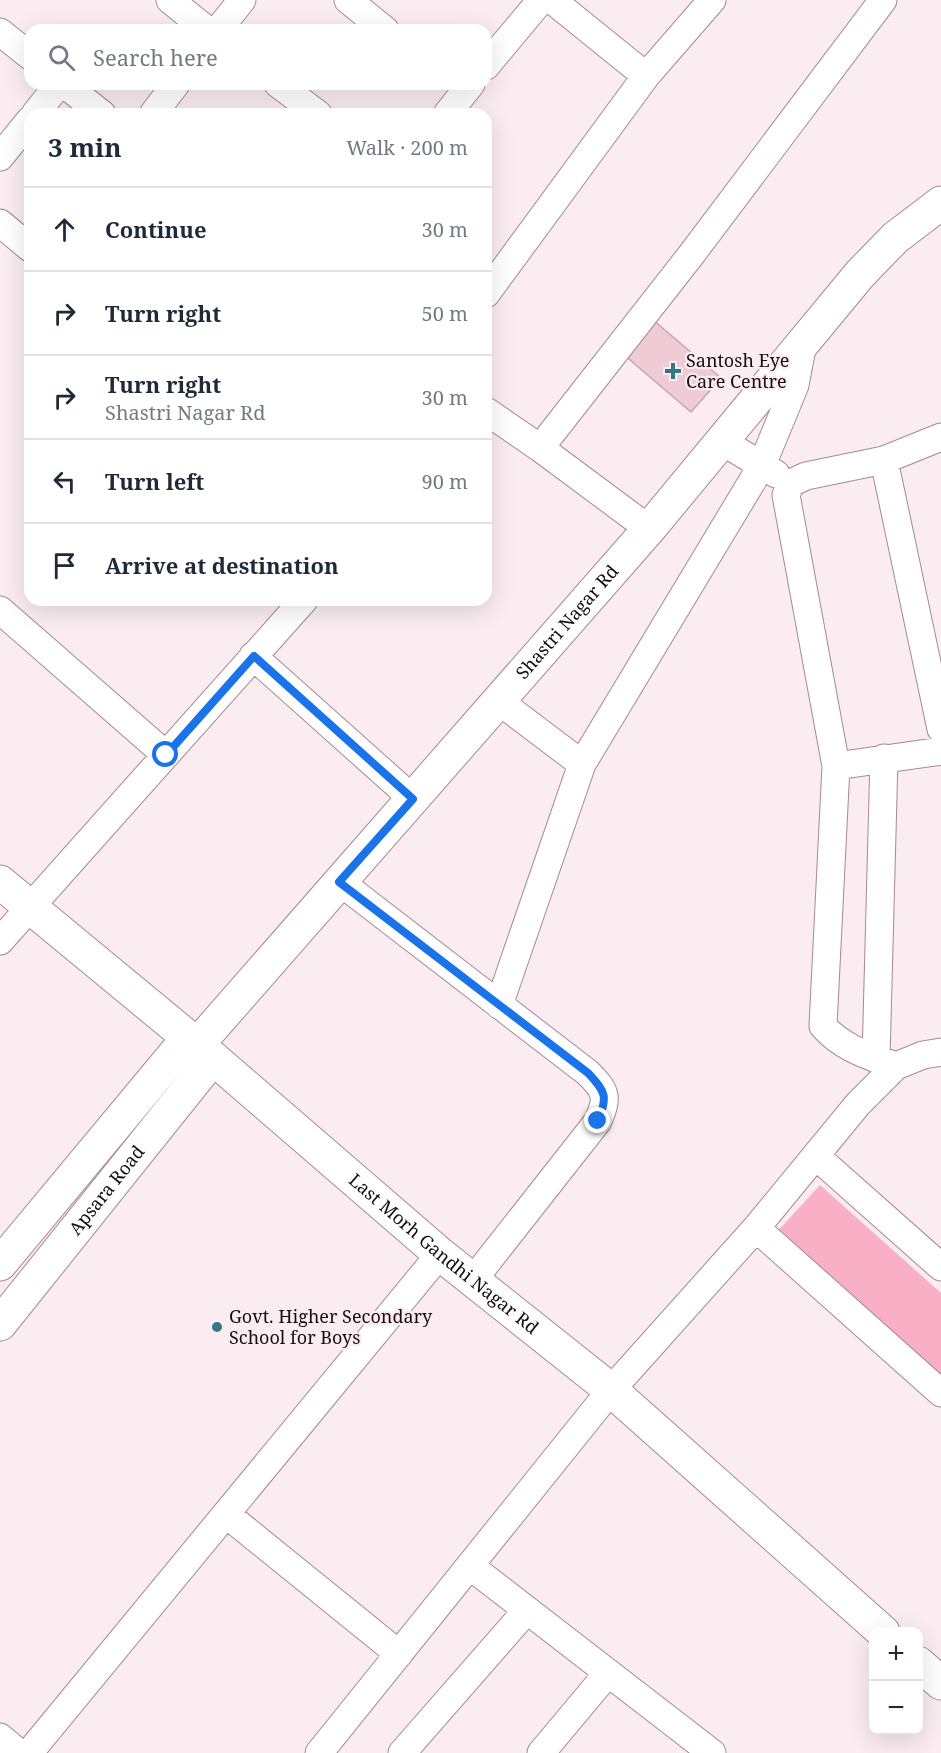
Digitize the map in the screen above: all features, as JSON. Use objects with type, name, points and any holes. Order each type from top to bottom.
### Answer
[{"type":"street","points":[[171,0],[200,24]]},
{"type":"street","points":[[223,24],[242,0]]},
{"type":"street","points":[[348,0],[378,24]]},
{"type":"street","points":[[492,59],[541,0]]},
{"type":"street","points":[[552,0],[646,76]]},
{"type":"street","points":[[492,286],[646,76],[712,0]]},
{"type":"street","points":[[540,448],[691,255],[882,0]]},
{"type":"street","points":[[0,32],[24,51]]},
{"type":"street","points":[[40,108],[53,90]]},
{"type":"street","points":[[72,90],[94,108]]},
{"type":"street","points":[[158,108],[171,90]]},
{"type":"street","points":[[286,90],[310,108]]},
{"type":"street","points":[[0,157],[24,127]]},
{"type":"street","name":"Shastri Nagar Rd","points":[[199,1047],[339,882],[500,702],[649,529],[860,274],[895,238],[941,203]]},
{"type":"street","points":[[0,223],[24,243]]},
{"type":"street","points":[[499,1005],[582,765],[762,465],[795,385],[803,344]]},
{"type":"street","points":[[492,415],[649,529]]},
{"type":"street","points":[[941,437],[884,460],[806,476],[791,483],[786,495],[836,766],[823,1026],[834,1038],[886,1062],[941,1052]]},
{"type":"street","points":[[723,442],[791,483]]},
{"type":"street","points":[[884,460],[941,729]]},
{"type":"street","points":[[0,941],[299,606]]},
{"type":"street","points":[[0,610],[166,755]]},
{"type":"street","points":[[254,656],[413,799]]},
{"type":"street","points":[[500,702],[582,765]]},
{"type":"street","points":[[836,766],[941,751]]},
{"type":"street","points":[[319,1753],[611,1390],[817,1157],[858,1104],[886,1062],[884,758]]},
{"type":"street","name":"Last Morh Gandhi Nagar Rd","points":[[0,882],[199,1047],[440,1254],[611,1390],[877,1627]]},
{"type":"street","points":[[339,882],[588,1073],[604,1089],[605,1105],[598,1121],[473,1280]]},
{"type":"street","name":"Apsara Road","points":[[0,1264],[199,1047]]},
{"type":"street","name":"Apsara Road","points":[[0,1324],[199,1047]]},
{"type":"street","points":[[817,1157],[941,1267]]},
{"type":"street","points":[[756,1228],[941,1393]]},
{"type":"street","points":[[29,1753],[440,1254]]},
{"type":"street","points":[[226,1514],[399,1654]]},
{"type":"street","points":[[470,1566],[712,1753]]},
{"type":"street","points":[[402,1753],[527,1610]]},
{"type":"street","points":[[923,1667],[941,1683]]},
{"type":"street","points":[[541,1753],[608,1673]]},
{"type":"street","points":[[0,1737],[19,1753]]},
{"type":"shaded area","points":[[820,1185],[941,1293],[941,1380],[776,1233]]},
{"type":"building","points":[[652,319],[721,378],[691,412],[623,354]]},
{"type":"place","name":"Santosh Eye Care Centre","points":[[673,371]]},
{"type":"place","name":"Govt. Higher Secondary School for Boys","points":[[217,1327]]},
{"type":"route","points":[[166,755],[254,656],[413,799],[339,882],[588,1073],[604,1089],[605,1105],[598,1121]]}]
